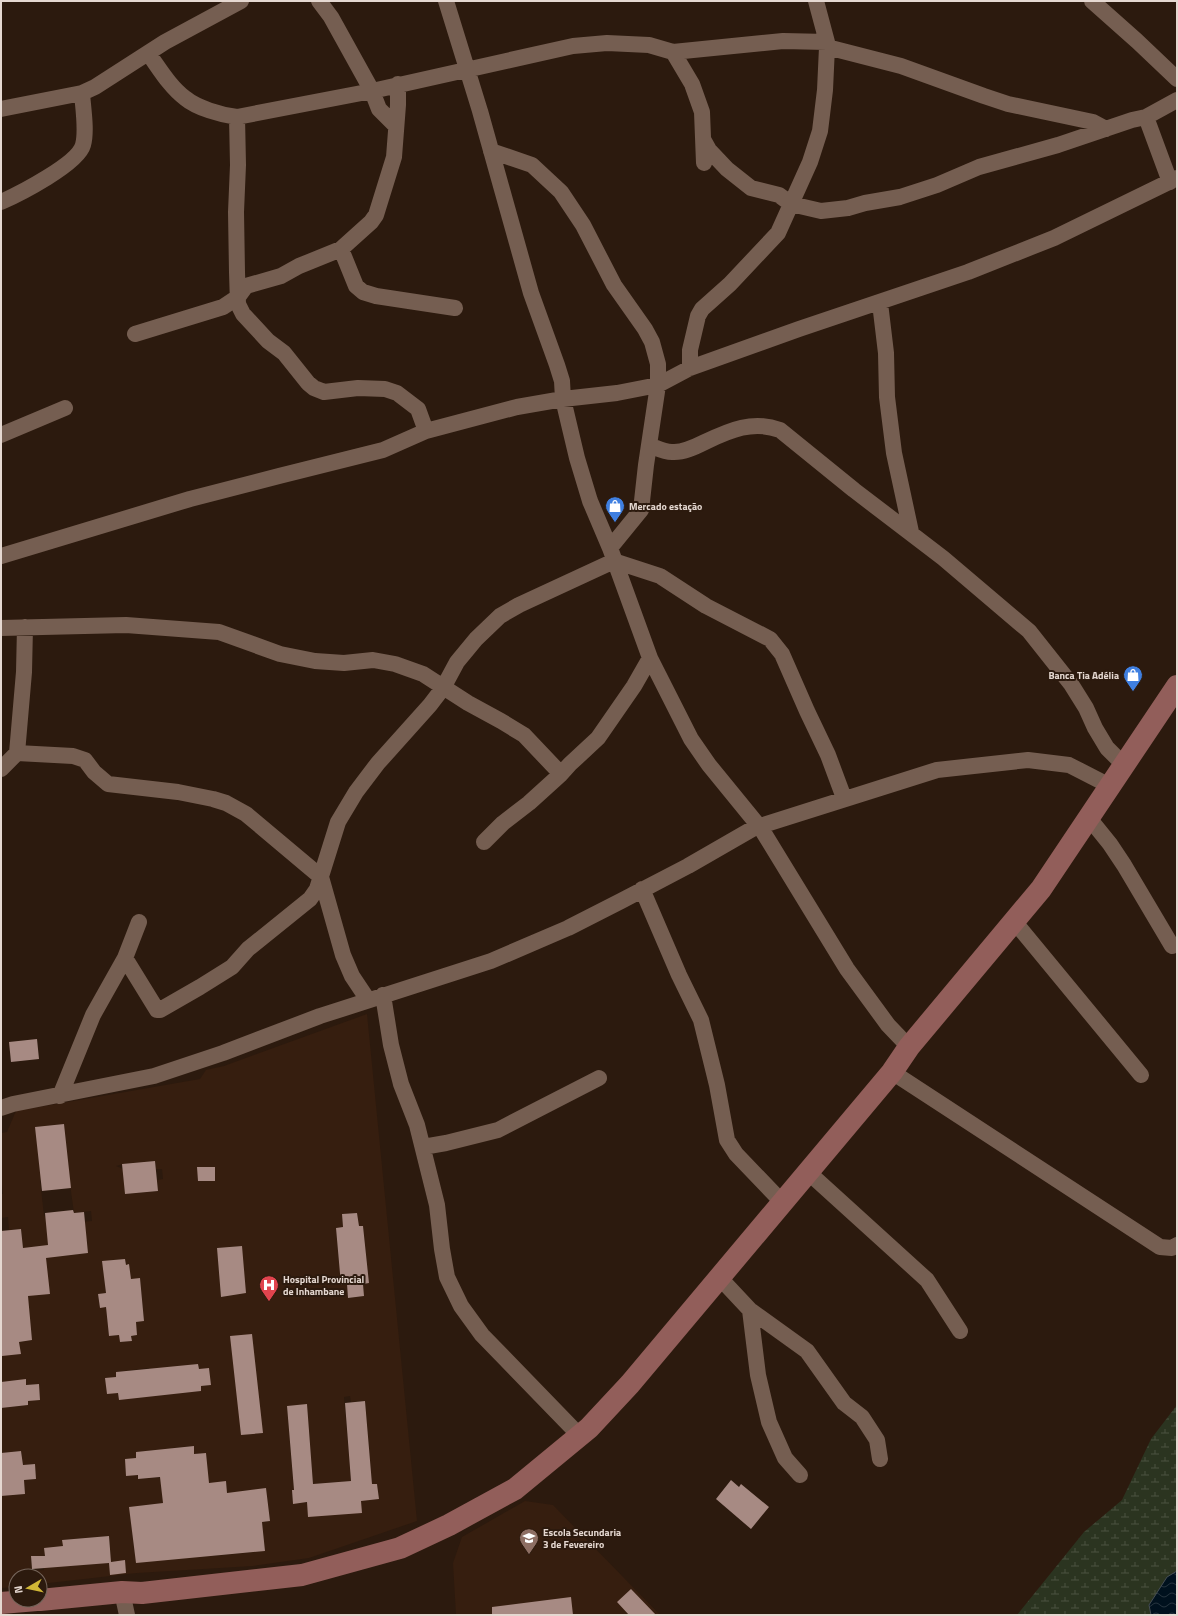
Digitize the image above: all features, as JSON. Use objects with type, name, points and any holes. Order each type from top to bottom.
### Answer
[{"type":"main road","points":[[48,1599],[122,1592],[142,1593],[302,1575],[400,1548],[449,1525],[515,1489],[580,1436],[630,1384],[892,1072],[909,1047],[1041,889],[1177,686]]},
{"type":"street","points":[[1,109],[82,93],[95,87],[165,42],[241,1]]},
{"type":"street","points":[[319,1],[338,29],[372,91],[379,109],[396,126]]},
{"type":"street","points":[[446,1],[466,70],[480,111],[531,293],[562,381],[563,398],[577,458],[590,501],[612,554],[650,658],[691,739],[758,826],[813,912],[847,969],[888,1025],[909,1047]]},
{"type":"street","points":[[690,368],[690,350],[698,316],[702,309],[730,284],[778,233],[810,162],[820,131],[825,90],[827,44],[816,1]]},
{"type":"street","points":[[1092,1],[1177,79]]},
{"type":"street","points":[[148,53],[173,87],[185,98],[194,104],[219,113],[236,117],[372,91],[573,46],[607,43],[648,45],[673,52],[783,41],[827,44],[901,66],[1008,104],[1093,122],[1106,129]]},
{"type":"street","points":[[673,52],[692,84],[702,112],[704,163]]},
{"type":"street","points":[[135,334],[223,308],[238,297],[246,286],[281,276],[299,266],[341,249],[371,222],[376,215],[394,158],[398,84]]},
{"type":"street","points":[[1,202],[40,182],[77,156],[83,147],[84,139],[82,93]]},
{"type":"street","points":[[704,141],[709,150],[750,188],[779,195],[791,204],[821,211],[848,208],[865,203],[900,197],[937,185],[979,167],[1146,117],[1177,100]]},
{"type":"street","points":[[236,117],[238,166],[236,212],[238,304],[243,314],[268,341],[284,354],[314,388],[324,392],[358,388],[385,389],[397,394],[418,409],[426,431]]},
{"type":"street","points":[[1,556],[190,500],[383,450],[426,431],[517,407],[563,398],[617,393],[658,385],[690,368],[799,329],[880,303],[968,272],[1054,238],[1173,180],[1146,117]]},
{"type":"street","points":[[125,958],[157,1010],[160,1010],[232,967],[248,949],[310,898],[317,889],[338,822],[356,792],[378,763],[430,705],[443,688],[457,662],[476,639],[500,616],[612,554],[642,510],[644,479],[658,385],[658,364],[648,336],[614,285],[583,225],[561,192],[532,165],[491,151]]},
{"type":"street","points":[[341,249],[356,286],[363,292],[376,296],[454,308]]},
{"type":"street","points":[[880,303],[886,353],[887,397],[894,453],[911,532]]},
{"type":"street","points":[[1,435],[65,408]]},
{"type":"street","points":[[649,444],[662,450],[674,452],[694,447],[726,431],[756,425],[770,426],[780,430],[854,490],[911,532],[1029,631],[1071,684],[1086,708],[1095,728],[1107,748],[1124,765]]},
{"type":"street","points":[[612,554],[660,576],[706,606],[770,639],[782,654],[806,711],[828,755],[844,798]]},
{"type":"street","points":[[1,628],[59,628],[126,625],[219,632],[280,654],[314,661],[344,663],[373,660],[395,664],[423,674],[443,688],[524,735],[561,774]]},
{"type":"street","points":[[1,769],[17,753],[24,672],[25,627]]},
{"type":"street","points":[[484,842],[503,823],[561,774],[598,738],[634,686],[650,658]]},
{"type":"street","points":[[17,753],[73,756],[84,760],[97,776],[108,784],[178,792],[213,799],[226,803],[246,814],[321,877],[343,955],[352,976],[368,1000]]},
{"type":"street","points":[[1,1108],[13,1104],[60,1096],[154,1076],[246,1045],[320,1016],[441,978],[516,951],[568,928],[621,901],[688,866],[758,826],[937,770],[1028,760],[1069,765],[1110,786]]},
{"type":"street","points":[[1089,818],[1124,864],[1172,946]]},
{"type":"street","points":[[642,889],[679,975],[701,1020],[717,1085],[727,1140],[736,1154],[782,1202]]},
{"type":"street","points":[[1014,921],[1069,990],[1141,1074]]},
{"type":"street","points":[[60,1096],[93,1015],[125,958],[139,922]]},
{"type":"street","points":[[383,995],[391,1045],[401,1084],[417,1125],[437,1205],[447,1277],[461,1306],[487,1341],[580,1436]]},
{"type":"street","points":[[892,1072],[1160,1247],[1172,1248],[1177,1245]]},
{"type":"street","points":[[423,1147],[498,1130],[599,1078]]},
{"type":"street","points":[[808,1172],[927,1280],[960,1331]]},
{"type":"street","points":[[720,1278],[750,1310],[807,1351],[844,1403],[862,1417],[877,1440],[880,1459]]},
{"type":"street","points":[[750,1310],[758,1375],[769,1422],[785,1458],[800,1475]]},
{"type":"street","points":[[122,1592],[127,1615]]},
{"type":"shaded area","name":"Hospital Provincial de Inhambane","points":[[367,1014],[417,1521],[309,1558],[253,1566],[137,1573],[48,1583],[48,1568],[44,1568],[43,1556],[31,1557],[32,1568],[8,1568],[8,1588],[1,1588],[1,1496],[25,1494],[24,1480],[36,1479],[35,1464],[23,1465],[21,1451],[1,1453],[1,1408],[28,1405],[28,1401],[40,1399],[39,1384],[26,1385],[26,1380],[1,1382],[1,1342],[2,1355],[20,1354],[19,1342],[32,1340],[21,1229],[9,1230],[8,1217],[1,1218],[1,1194],[3,1194],[1,1177],[1,1133],[7,1132],[16,1111],[200,1079],[206,1070],[224,1066]],"holes":[[[64,1124],[69,1170],[40,1173],[36,1127]],[[155,1161],[156,1169],[162,1169],[163,1179],[157,1180],[158,1191],[125,1194],[123,1169],[116,1166]],[[198,1167],[215,1167],[215,1181],[198,1181]],[[69,1177],[74,1213],[91,1211],[92,1221],[69,1223],[44,1216],[40,1180]],[[357,1213],[359,1226],[363,1226],[369,1283],[363,1284],[364,1296],[348,1298],[347,1284],[341,1284],[336,1228],[343,1227],[342,1214]],[[87,1240],[88,1253],[44,1258],[56,1244]],[[242,1246],[234,1295],[221,1297],[217,1248]],[[125,1259],[126,1265],[129,1265],[131,1279],[140,1279],[144,1321],[136,1322],[137,1335],[131,1336],[132,1341],[120,1342],[119,1335],[109,1336],[106,1307],[100,1307],[98,1294],[106,1293],[103,1266],[112,1260]],[[198,1364],[199,1369],[209,1369],[211,1385],[201,1386],[201,1391],[119,1399],[116,1372],[149,1368],[150,1372]],[[350,1396],[351,1402],[365,1401],[372,1484],[377,1484],[379,1499],[293,1503],[292,1490],[294,1490],[287,1406],[307,1405],[313,1484],[351,1481],[344,1397]],[[193,1446],[194,1454],[206,1453],[207,1468],[196,1475],[138,1479],[136,1452],[158,1450],[172,1452],[172,1448]],[[226,1482],[230,1517],[241,1491],[266,1489],[270,1521],[262,1522],[265,1551],[213,1556],[134,1551],[130,1507],[163,1503]],[[109,1536],[111,1562],[65,1566],[63,1540]]]},
{"type":"shaded area","name":"Escola Secundaria 3 de Fevereiro","points":[[525,1501],[553,1505],[660,1615],[456,1615],[453,1563],[462,1537]]},
{"type":"green space","points":[[1177,1405],[1177,1615],[1017,1615],[1084,1532],[1122,1500],[1151,1439]]},
{"type":"water","points":[[1177,1571],[1177,1615],[1151,1615],[1149,1605],[1167,1577]]},
{"type":"building","points":[[37,1039],[39,1059],[11,1062],[9,1042]]},
{"type":"building","points":[[64,1124],[71,1188],[42,1191],[35,1127]]},
{"type":"building","points":[[155,1161],[158,1191],[125,1194],[122,1164]]},
{"type":"building","points":[[197,1167],[215,1167],[215,1181],[198,1181]]},
{"type":"building","points":[[73,1210],[74,1213],[84,1212],[88,1253],[46,1258],[50,1294],[28,1296],[32,1340],[19,1342],[21,1354],[2,1356],[1,1231],[21,1229],[23,1248],[48,1245],[45,1213]]},
{"type":"building","points":[[357,1213],[359,1226],[363,1226],[369,1283],[363,1284],[364,1296],[348,1298],[347,1284],[341,1285],[336,1228],[343,1227],[342,1214]]},
{"type":"building","points":[[242,1246],[246,1293],[221,1297],[217,1248]]},
{"type":"building","points":[[125,1259],[126,1265],[129,1264],[131,1279],[140,1278],[144,1321],[136,1322],[137,1335],[131,1336],[132,1341],[120,1342],[119,1335],[109,1336],[106,1307],[100,1308],[98,1294],[106,1293],[102,1261]]},
{"type":"building","points":[[252,1334],[263,1433],[241,1435],[230,1336]]},
{"type":"building","points":[[198,1364],[199,1369],[209,1368],[211,1385],[201,1386],[201,1391],[119,1400],[118,1393],[107,1394],[105,1378],[116,1377],[116,1372]]},
{"type":"building","points":[[26,1379],[26,1385],[39,1384],[40,1400],[28,1401],[28,1405],[1,1408],[1,1382]]},
{"type":"building","points":[[365,1401],[372,1484],[377,1484],[379,1499],[361,1501],[362,1513],[308,1517],[307,1502],[293,1504],[292,1490],[294,1490],[287,1406],[307,1404],[313,1484],[351,1481],[345,1403]]},
{"type":"building","points":[[194,1446],[194,1454],[206,1453],[209,1483],[226,1481],[227,1493],[266,1488],[270,1521],[262,1522],[265,1551],[136,1563],[129,1507],[163,1503],[160,1477],[138,1479],[138,1475],[126,1476],[125,1459],[136,1458],[136,1452]]},
{"type":"building","points":[[21,1451],[23,1465],[35,1464],[36,1479],[24,1480],[25,1494],[1,1496],[1,1453]]},
{"type":"building","points":[[731,1480],[739,1487],[741,1484],[769,1507],[751,1529],[716,1499]]},
{"type":"building","points":[[109,1536],[111,1562],[125,1560],[126,1573],[110,1575],[109,1563],[32,1568],[31,1556],[45,1556],[44,1548],[63,1546],[62,1540]]},
{"type":"building","points":[[631,1589],[656,1615],[629,1615],[617,1602]]},
{"type":"building","points":[[571,1597],[573,1615],[492,1615],[492,1607]]},
{"type":"place","name":"Mercado estação","points":[[615,523]]},
{"type":"place","name":"Banca Tia Adélia","points":[[1133,692]]},
{"type":"place","name":"Hospital Provincial de Inhambane","points":[[269,1302]]},
{"type":"place","name":"Escola Secundaria 3 de Fevereiro","points":[[529,1555]]}]
